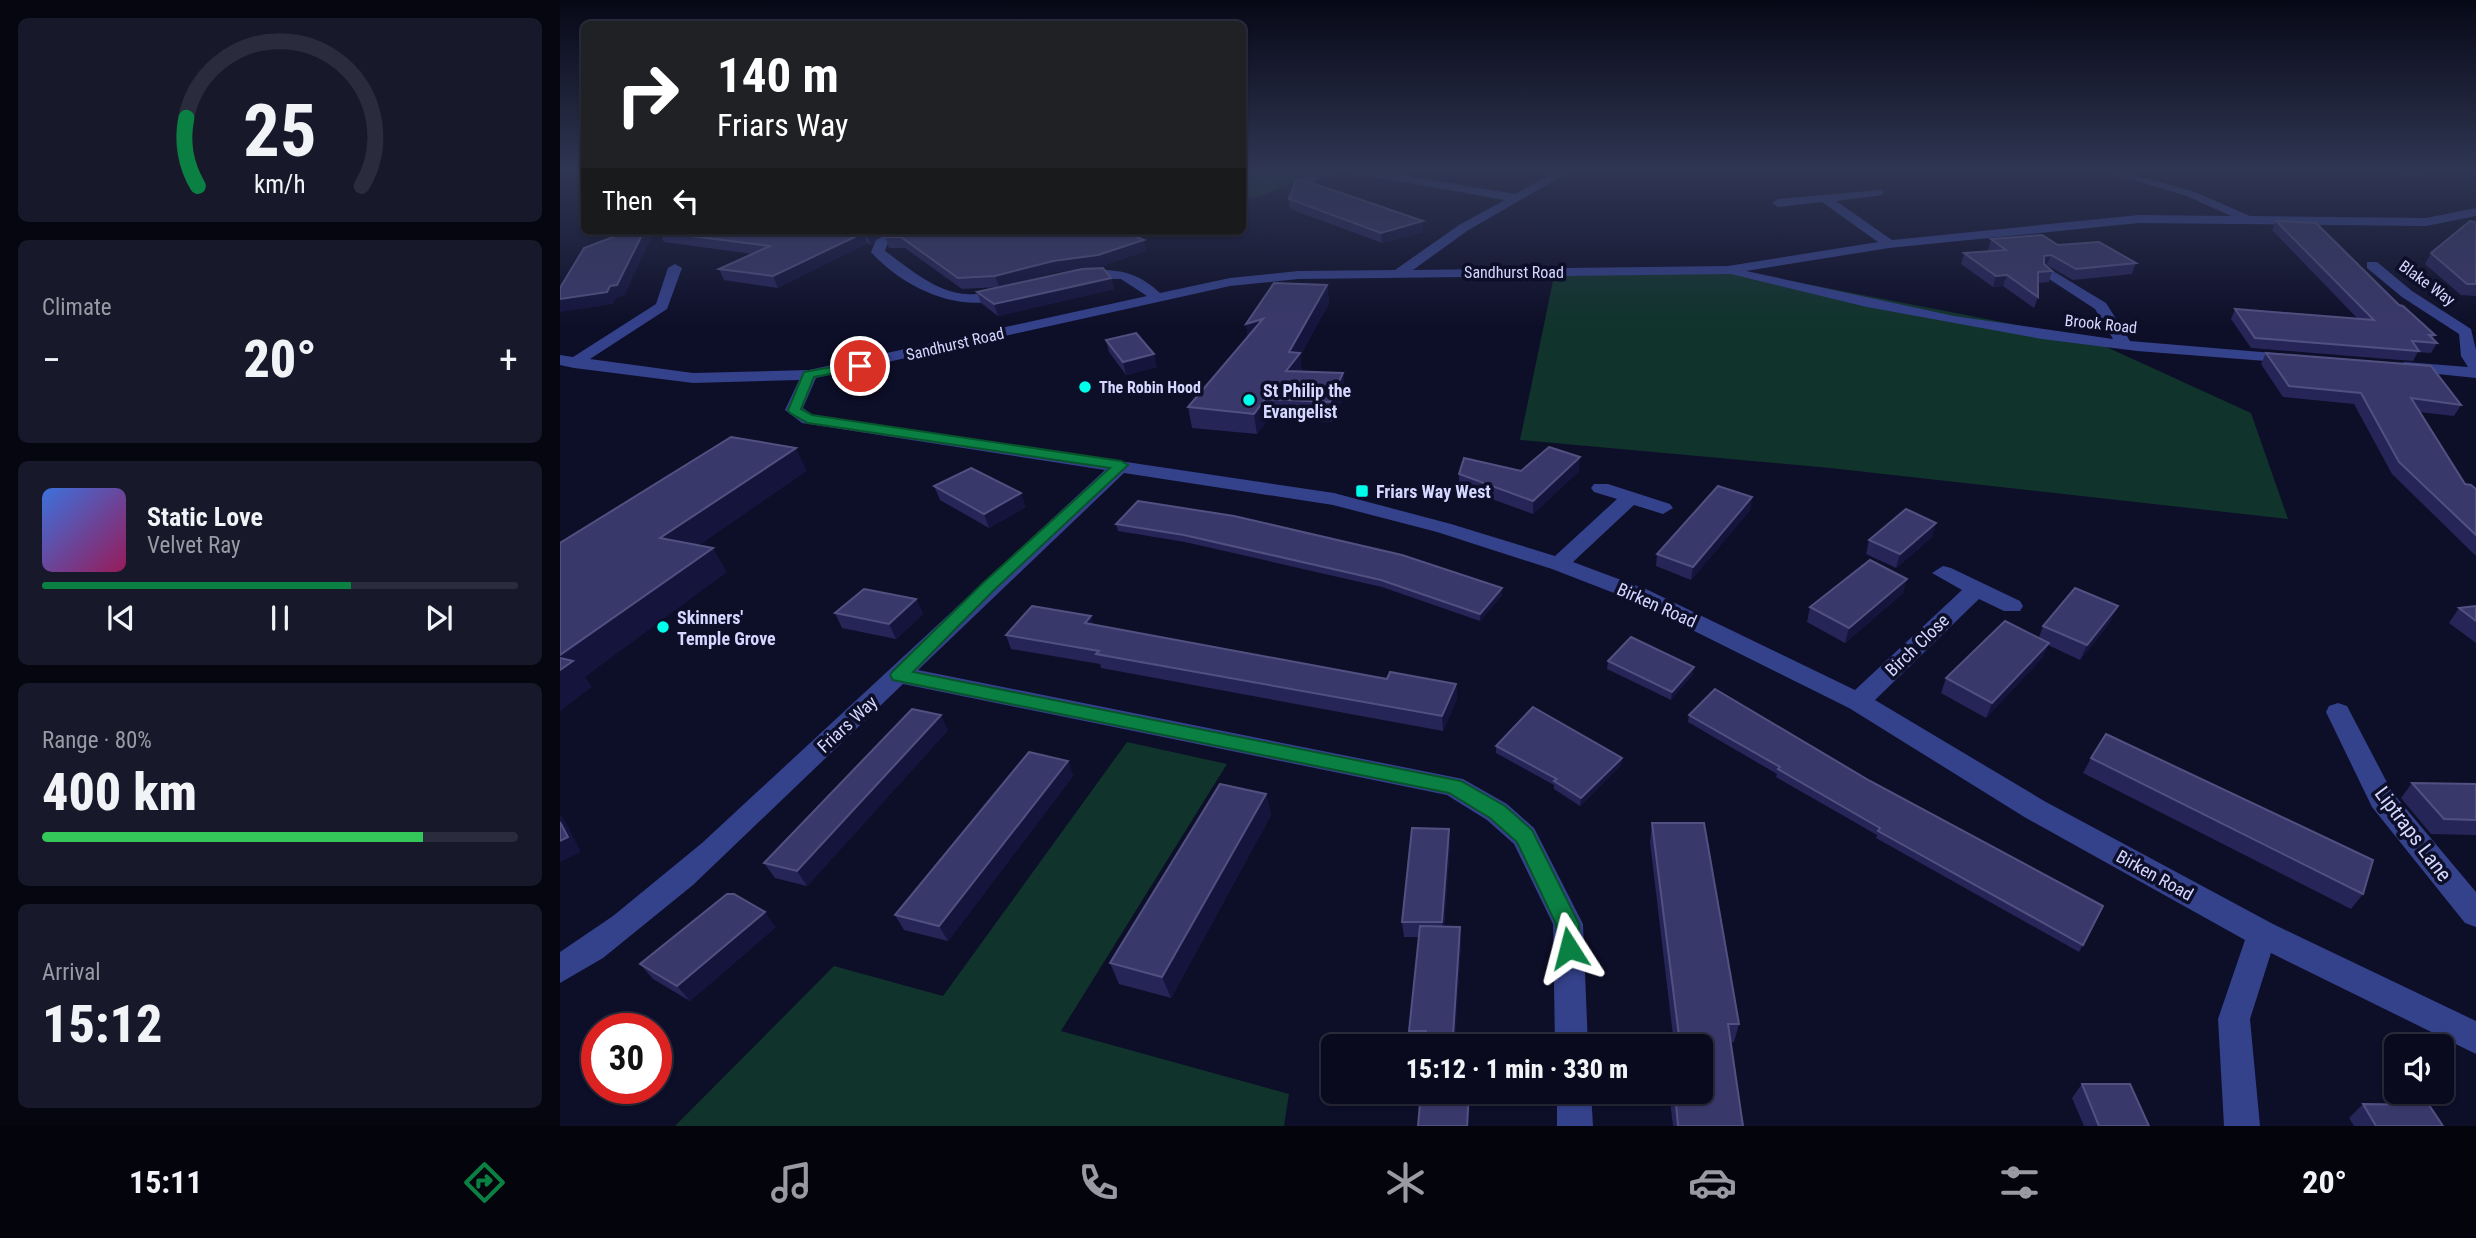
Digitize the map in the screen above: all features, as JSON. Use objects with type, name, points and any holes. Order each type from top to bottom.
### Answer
[{"type":"street","points":[[1399,273],[1474,222]]},
{"type":"street","points":[[1857,222],[1889,244]]},
{"type":"street","name":"Sandhurst Road","points":[[567,361],[693,378],[809,374],[1230,282],[1284,276],[1399,273],[1728,270],[1889,244],[2114,222]]},
{"type":"street","name":"Sandhurst Road","points":[[2399,222],[2429,222]]},
{"type":"street","points":[[895,235],[881,243],[878,252],[936,294],[961,298],[986,297],[1024,289]]},
{"type":"street","name":"Blake Way","points":[[2372,265],[2407,294],[2466,332],[2469,356],[2476,367]]},
{"type":"street","points":[[567,361],[662,306],[675,268]]},
{"type":"street","name":"Brook Road","points":[[1728,270],[1841,297],[2000,328],[2124,344],[2314,359]]},
{"type":"street","points":[[2048,272],[2101,306],[2124,344]]},
{"type":"street","points":[[1062,279],[1114,273],[1135,277],[1157,298]]},
{"type":"street","points":[[2395,366],[2476,373]]},
{"type":"street","name":"Birken Road","points":[[809,374],[794,410],[808,419],[1334,499],[1444,528],[1559,565],[1640,595],[1858,702],[2036,810],[2262,934],[2476,1038]]},
{"type":"street","name":"Friars Way","points":[[560,969],[663,897],[899,675],[987,588],[1121,465]]},
{"type":"street","points":[[1601,488],[1663,508]]},
{"type":"street","points":[[1559,565],[1630,498]]},
{"type":"street","points":[[1943,573],[2012,606]]},
{"type":"street","name":"Birch Close","points":[[1858,702],[1976,589]]},
{"type":"street","points":[[899,675],[1454,786],[1497,812],[1524,836],[1568,924],[1572,1034]]},
{"type":"street","name":"Liptraps Lane","points":[[2338,712],[2382,799],[2476,914]]},
{"type":"street","points":[[2242,1126],[2234,1019],[2262,934]]},
{"type":"street","points":[[1574,1104],[1575,1126]]},
{"type":"green space","points":[[1745,272],[2089,339],[2251,413],[2288,519],[1830,468],[1520,440],[1554,276]]},
{"type":"green space","points":[[1127,742],[1227,764],[1061,1031],[1289,1094],[1284,1126],[675,1126],[834,966],[943,996]]},
{"type":"building","points":[[1350,222],[1421,222],[1381,233]]},
{"type":"building","points":[[2277,222],[2316,223],[2399,305],[2435,335],[2429,335],[2437,343],[2412,341],[2419,351],[2255,338],[2235,309],[2374,320]]},
{"type":"building","points":[[2469,222],[2476,222],[2476,284],[2467,284],[2431,253]]},
{"type":"building","points":[[618,235],[642,235],[617,285],[610,286],[607,292],[560,299],[560,288],[584,248]]},
{"type":"building","points":[[683,235],[859,235],[773,276],[719,269],[770,246]]},
{"type":"building","points":[[1132,235],[1144,240],[1098,255],[1053,261],[995,276],[958,278],[901,237],[885,237]]},
{"type":"building","points":[[2042,235],[2058,245],[2099,242],[2136,263],[2076,269],[2051,255],[2044,256],[2044,264],[2052,271],[2038,272],[2038,297],[2007,275],[1996,276],[1964,253],[2006,250],[1991,239]]},
{"type":"building","points":[[1103,268],[1111,278],[994,304],[977,292],[1082,269]]},
{"type":"building","points":[[1274,283],[1327,285],[1289,352],[1300,353],[1286,371],[1343,373],[1330,402],[1265,399],[1254,414],[1188,407],[1263,319],[1246,324]]},
{"type":"building","points":[[1136,333],[1154,354],[1123,362],[1106,340]]},
{"type":"building","points":[[2266,353],[2431,366],[2461,405],[2411,398],[2465,484],[2476,489],[2476,535],[2399,462],[2361,393],[2289,386]]},
{"type":"building","points":[[731,437],[796,448],[660,538],[713,548],[560,655],[560,543]]},
{"type":"building","points":[[1549,447],[1580,457],[1533,501],[1459,474],[1464,458],[1521,471]]},
{"type":"building","points":[[971,468],[1021,493],[984,514],[934,486]]},
{"type":"building","points":[[1718,486],[1752,497],[1693,567],[1657,554]]},
{"type":"building","points":[[1138,501],[1234,516],[1402,555],[1502,588],[1480,614],[1381,580],[1184,535],[1116,524]]},
{"type":"building","points":[[1906,509],[1936,523],[1900,554],[1869,540]]},
{"type":"building","points":[[1870,560],[1907,579],[1849,628],[1810,607]]},
{"type":"building","points":[[2075,588],[2118,606],[2087,645],[2043,626]]},
{"type":"building","points":[[864,589],[916,599],[889,624],[835,613]]},
{"type":"building","points":[[1032,606],[1091,616],[1085,623],[1387,679],[1390,672],[1456,684],[1442,716],[1096,654],[1099,651],[1006,635]]},
{"type":"building","points":[[2476,606],[2476,621],[2459,608]]},
{"type":"building","points":[[2005,621],[2049,643],[1992,703],[1946,678]]},
{"type":"building","points":[[1631,637],[1694,667],[1672,692],[1608,661]]},
{"type":"building","points":[[560,658],[573,661],[560,670]]},
{"type":"building","points":[[1715,689],[1870,781],[2103,906],[2083,945],[1878,831],[1880,828],[1689,715]]},
{"type":"building","points":[[1533,707],[1622,758],[1581,798],[1554,781],[1557,779],[1496,746]]},
{"type":"building","points":[[912,709],[941,715],[797,871],[764,863]]},
{"type":"building","points":[[2106,734],[2373,860],[2363,894],[2091,758]]},
{"type":"building","points":[[1029,752],[1068,761],[939,926],[895,915]]},
{"type":"building","points":[[2412,783],[2476,784],[2476,820],[2444,819]]},
{"type":"building","points":[[1220,784],[1266,794],[1162,977],[1110,963]]},
{"type":"building","points":[[560,822],[568,837],[560,841]]},
{"type":"building","points":[[1652,823],[1704,823],[1739,1024],[1728,1024],[1743,1126],[1678,1126],[1676,1104],[1713,1104],[1713,1034],[1679,1034]]},
{"type":"building","points":[[1412,828],[1449,829],[1442,922],[1402,922]]},
{"type":"building","points":[[727,894],[734,894],[765,912],[677,986],[640,964]]},
{"type":"building","points":[[1420,926],[1460,927],[1453,1034],[1409,1031]]},
{"type":"building","points":[[2082,1084],[2130,1084],[2149,1126],[2099,1126]]},
{"type":"building","points":[[1420,1104],[1468,1104],[1467,1126],[1418,1126]]},
{"type":"building","points":[[2363,1104],[2429,1105],[2443,1126],[2376,1126]]},
{"type":"place","name":"The Robin Hood","points":[[1085,387]]},
{"type":"place","name":"St Philip the Evangelist","points":[[1249,400]]},
{"type":"place","name":"Friars Way West","points":[[1362,491]]},
{"type":"place","name":"Skinners' Temple Grove","points":[[663,627]]},
{"type":"route","points":[[860,366],[809,374],[794,410],[808,419],[1121,465],[987,588],[899,675],[1243,746],[1454,786],[1497,812],[1524,836],[1568,924],[1569,948]]}]
